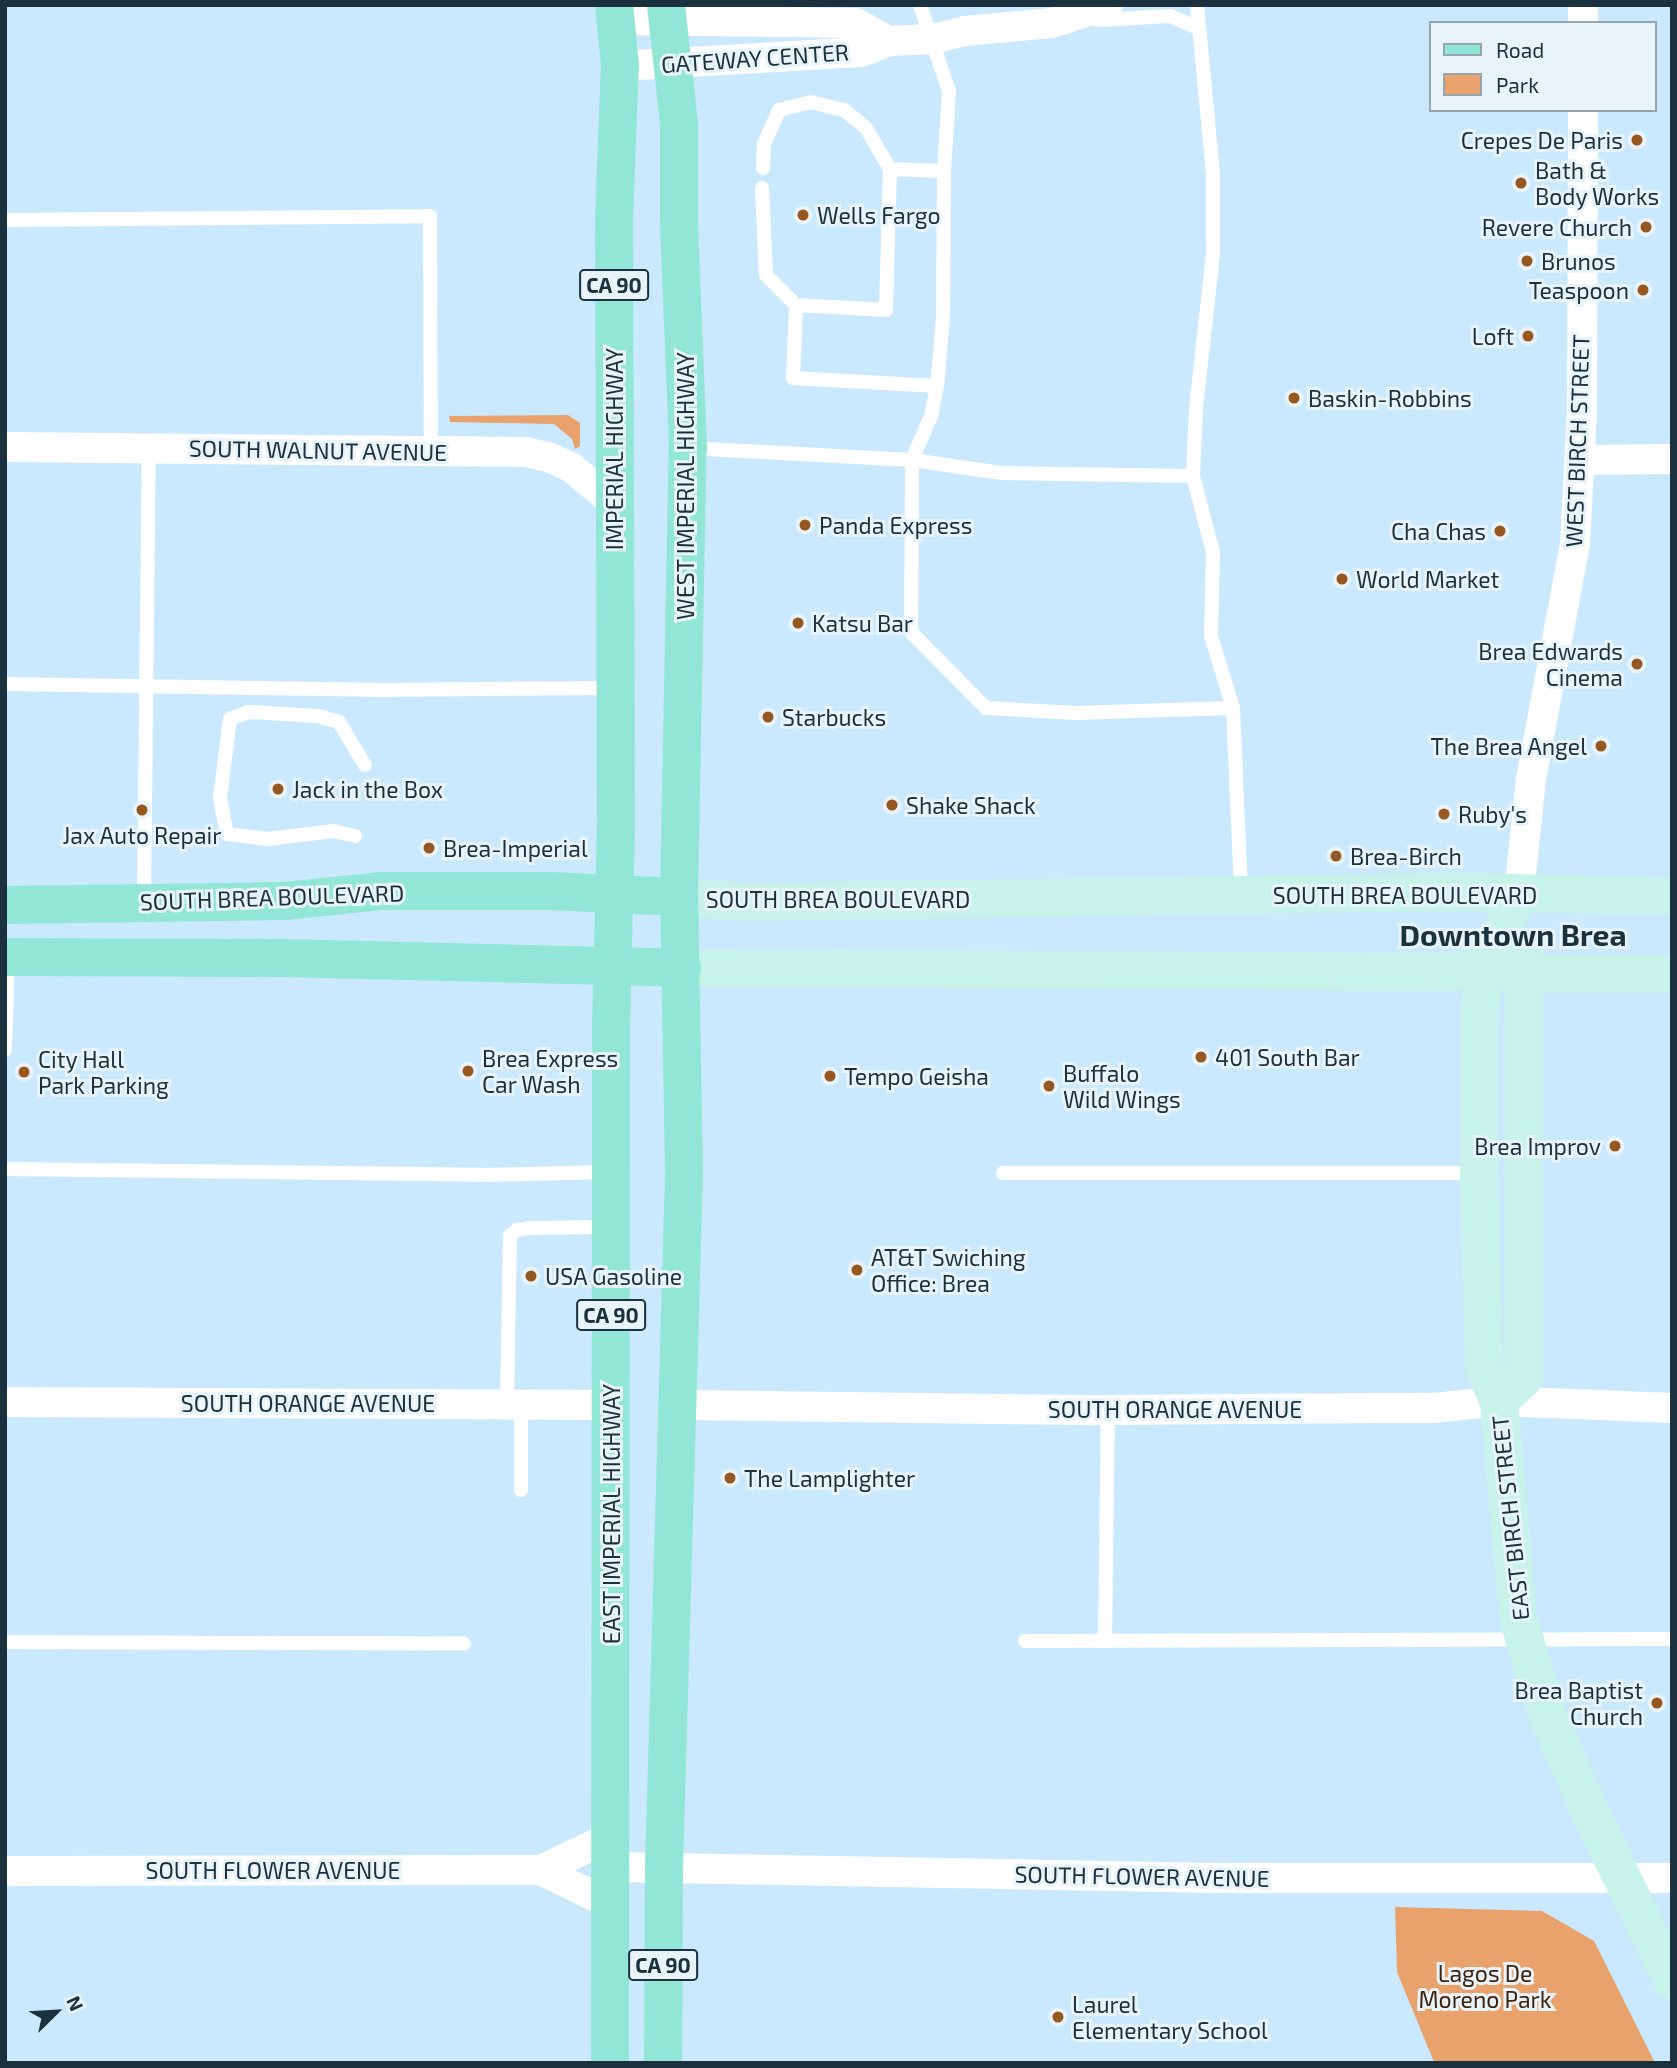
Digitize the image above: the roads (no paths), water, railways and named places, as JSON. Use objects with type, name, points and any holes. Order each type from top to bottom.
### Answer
[{"type":"main road","name":"WEST IMPERIAL HIGHWAY","points":[[667,12],[679,123],[679,220],[688,448],[679,897],[682,968]]},
{"type":"main road","name":"IMPERIAL HIGHWAY","points":[[615,13],[620,66],[614,219],[616,893]]},
{"type":"main road","name":"SOUTH BREA BOULEVARD","points":[[5,905],[284,901],[380,891],[616,893],[745,902],[1519,893],[1672,896]]},
{"type":"main road","name":"CA 90","points":[[613,965],[616,893]]},
{"type":"main road","name":"EAST BIRCH STREET","points":[[1519,893],[1484,969],[1479,1019],[1479,1173],[1484,1368],[1499,1401],[1518,1618],[1548,1716],[1672,1981]]},
{"type":"main road","name":"EAST BIRCH STREET","points":[[1499,1401],[1524,1378],[1522,1023],[1526,974],[1519,893]]},
{"type":"main road","points":[[6,957],[295,958],[682,968],[1434,972],[1484,969],[1526,974],[1672,974]]},
{"type":"main road","name":"EAST IMPERIAL HIGHWAY","points":[[610,2063],[613,965]]},
{"type":"main road","name":"CA 90","points":[[663,2063],[664,1867],[684,1174],[682,968]]},
{"type":"street","name":"GATEWAY CENTER","points":[[620,66],[861,52],[889,41],[933,39],[965,31],[1052,23],[1108,5]]},
{"type":"street","name":"GATEWAY CENTER","points":[[615,13],[667,12],[718,22],[856,23],[889,41]]},
{"type":"street","name":"WEST BIRCH STREET","points":[[1519,893],[1531,779],[1575,545],[1581,460],[1583,112]]},
{"type":"street","name":"SOUTH WALNUT AVENUE","points":[[5,447],[526,453],[551,458],[572,468],[614,503]]},
{"type":"street","points":[[1581,460],[1672,459]]},
{"type":"street","name":"SOUTH ORANGE AVENUE","points":[[678,1405],[1108,1410],[1434,1408],[1499,1401],[1672,1408]]},
{"type":"street","name":"SOUTH ORANGE AVENUE","points":[[5,1402],[611,1405]]},
{"type":"street","name":"SOUTH FLOWER AVENUE","points":[[5,1871],[541,1870],[612,1851],[664,1867],[1216,1878],[1672,1878]]},
{"type":"street","name":"SOUTH FLOWER AVENUE","points":[[541,1870],[612,1905]]},
{"type":"lane","points":[[920,5],[949,91],[944,171],[943,318],[937,386],[931,416],[912,460],[911,632],[986,708],[1075,713],[1233,708]]},
{"type":"lane","points":[[1197,5],[1213,173],[1213,240],[1196,408],[1193,476],[1213,552],[1211,636],[1233,708],[1241,896]]},
{"type":"lane","points":[[1052,23],[1170,16],[1198,29]]},
{"type":"lane","points":[[762,188],[766,275],[796,305],[886,310],[890,169],[866,128],[844,110],[811,102],[779,110],[764,145],[763,168]]},
{"type":"lane","points":[[890,169],[944,171]]},
{"type":"lane","points":[[5,220],[430,216],[431,451]]},
{"type":"lane","points":[[796,305],[793,378],[937,386]]},
{"type":"lane","points":[[688,448],[912,460],[1001,472],[1193,476]]},
{"type":"lane","points":[[144,903],[149,449]]},
{"type":"lane","points":[[5,684],[374,690],[614,688]]},
{"type":"lane","points":[[355,836],[334,831],[267,839],[227,834],[220,799],[230,719],[248,712],[318,716],[339,722],[365,765]]},
{"type":"lane","points":[[5,1050],[6,957]]},
{"type":"lane","points":[[5,1169],[428,1175],[612,1172]]},
{"type":"lane","points":[[1003,1173],[1479,1173]]},
{"type":"lane","points":[[521,1490],[514,1404],[510,1236],[517,1230],[529,1228],[611,1227]]},
{"type":"lane","points":[[1105,1640],[1108,1410]]},
{"type":"lane","points":[[1025,1641],[1524,1637],[1672,1639]]},
{"type":"lane","points":[[5,1642],[464,1644]]},
{"type":"place","name":"Crepes De Paris","points":[[1637,140]]},
{"type":"place","name":"Bath & Body Works","points":[[1521,183]]},
{"type":"place","name":"Wells Fargo","points":[[803,215]]},
{"type":"place","name":"Revere Church","points":[[1646,227]]},
{"type":"place","name":"Brunos","points":[[1527,261]]},
{"type":"place","name":"Teaspoon","points":[[1643,290]]},
{"type":"place","name":"Loft","points":[[1528,336]]},
{"type":"place","name":"Baskin-Robbins","points":[[1294,398]]},
{"type":"place","name":"Panda Express","points":[[805,525]]},
{"type":"place","name":"Cha Chas","points":[[1500,531]]},
{"type":"place","name":"World Market","points":[[1342,579]]},
{"type":"place","name":"Katsu Bar","points":[[798,623]]},
{"type":"place","name":"Brea Edwards Cinema","points":[[1637,664]]},
{"type":"place","name":"Starbucks","points":[[768,717]]},
{"type":"place","name":"The Brea Angel","points":[[1601,746]]},
{"type":"place","name":"Jack in the Box","points":[[278,789]]},
{"type":"place","name":"Shake Shack","points":[[892,805]]},
{"type":"place","name":"Jax Auto Repair","points":[[142,810]]},
{"type":"place","name":"Ruby's","points":[[1444,814]]},
{"type":"place","name":"Brea-Imperial","points":[[429,848]]},
{"type":"place","name":"Brea-Birch","points":[[1336,856]]},
{"type":"place","name":"401 South Bar","points":[[1201,1057]]},
{"type":"place","name":"Brea Express Car Wash","points":[[468,1071]]},
{"type":"place","name":"City Hall Park Parking","points":[[24,1072]]},
{"type":"place","name":"Tempo Geisha","points":[[830,1076]]},
{"type":"place","name":"Buffalo Wild Wings","points":[[1049,1086]]},
{"type":"place","name":"Brea Improv","points":[[1615,1146]]},
{"type":"place","name":"AT&T Swiching Office: Brea","points":[[857,1270]]},
{"type":"place","name":"USA Gasoline","points":[[531,1276]]},
{"type":"place","name":"The Lamplighter","points":[[730,1478]]},
{"type":"place","name":"Brea Baptist Church","points":[[1657,1703]]},
{"type":"place","name":"Laurel Elementary School","points":[[1058,2017]]},
{"type":"district","name":"Downtown Brea","points":[[1513,934]]},
{"type":"park label","name":"Lagos De Moreno Park","points":[[1485,1986]]}]
